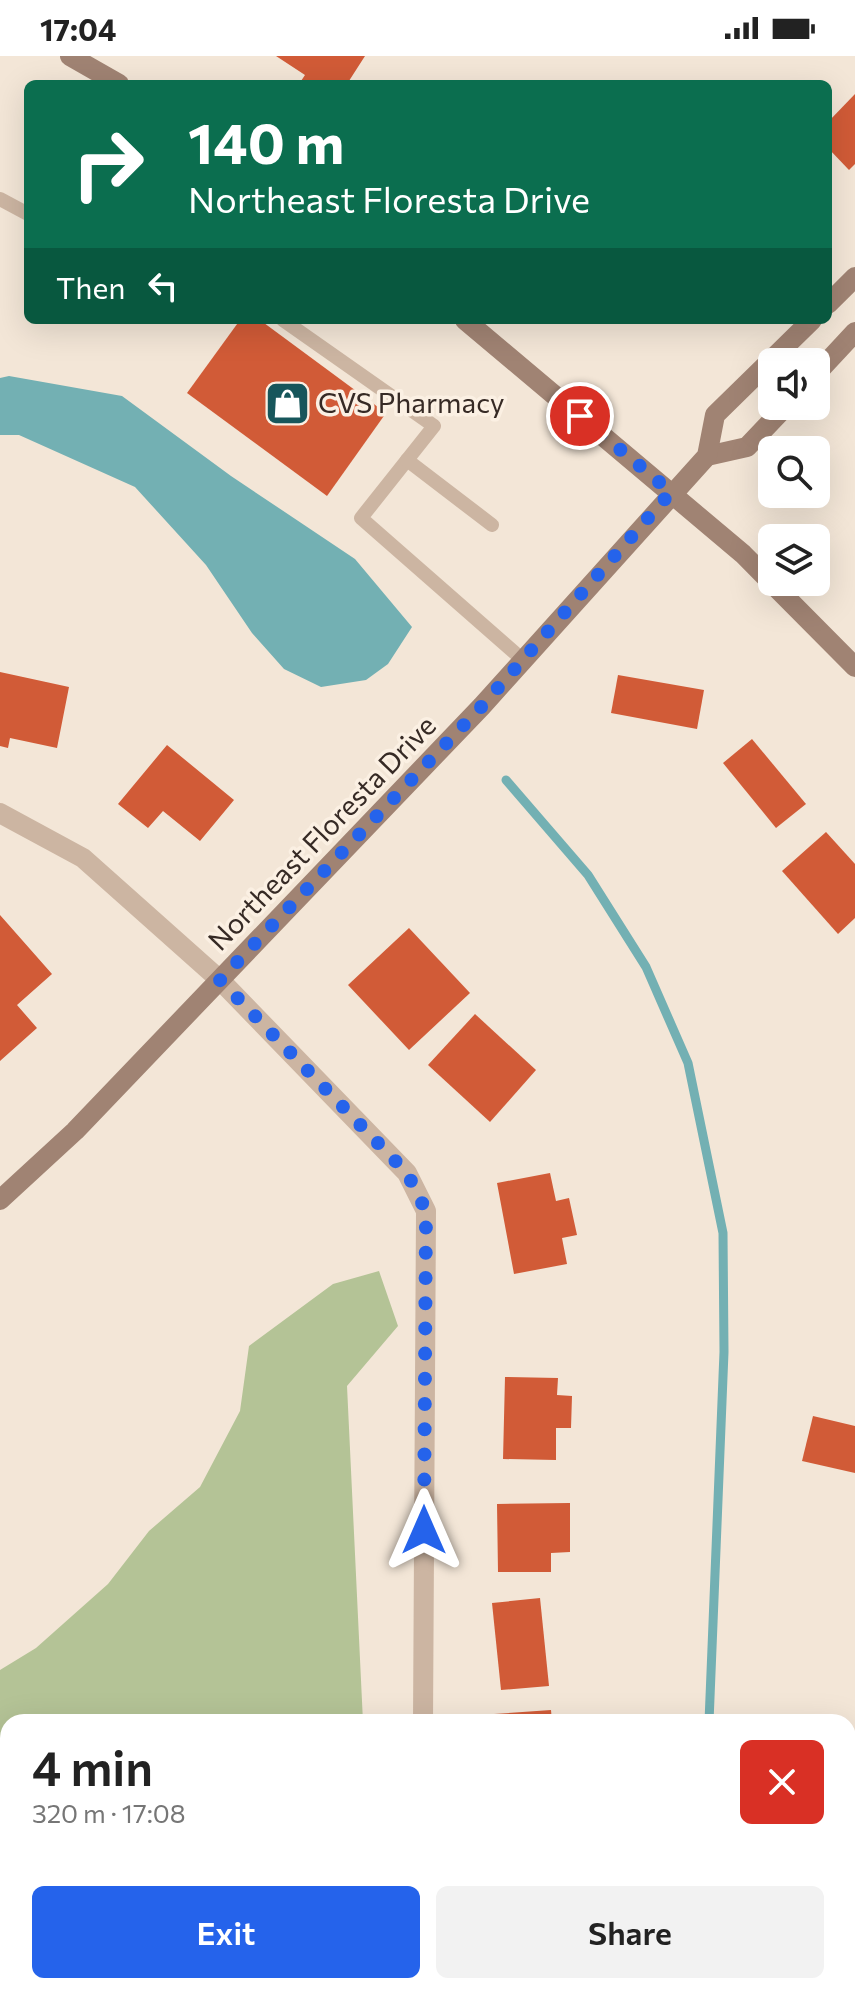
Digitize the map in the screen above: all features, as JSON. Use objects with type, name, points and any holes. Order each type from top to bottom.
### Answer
[{"type":"street","points":[[70,56],[112,80]]},
{"type":"street","points":[[832,300],[855,277]]},
{"type":"street","points":[[470,324],[743,554],[855,667]]},
{"type":"street","points":[[773,420],[747,447],[707,456],[715,415],[808,324]]},
{"type":"street","points":[[830,359],[855,332]]},
{"type":"street","name":"Northeast Floresta Drive","points":[[0,1200],[75,1131],[220,980],[523,660],[671,492],[707,456]]},
{"type":"street","points":[[0,813],[83,858],[220,980],[407,1173],[426,1211],[423,1714]]},
{"type":"lane","points":[[0,199],[24,212]]},
{"type":"lane","points":[[289,324],[434,426],[361,518],[523,660]]},
{"type":"lane","points":[[407,460],[492,525]]},
{"type":"green space","points":[[379,1271],[398,1326],[347,1386],[363,1714],[0,1714],[0,1670],[36,1648],[108,1584],[149,1531],[200,1487],[240,1411],[249,1346],[333,1284]]},
{"type":"water","points":[[9,376],[122,396],[231,476],[355,559],[412,627],[388,664],[366,680],[321,687],[284,669],[252,633],[206,565],[135,487],[19,435],[0,435],[0,378]]},
{"type":"building","points":[[276,56],[365,56],[350,80],[302,80],[305,75]]},
{"type":"building","points":[[855,94],[855,164],[849,170],[832,152],[832,118]]},
{"type":"building","name":"CVS Pharmacy","points":[[237,324],[265,324],[386,413],[327,496],[187,393]]},
{"type":"building","points":[[0,672],[69,687],[57,748],[10,738],[8,748],[0,746]]},
{"type":"building","points":[[618,675],[704,690],[697,729],[611,713]]},
{"type":"building","points":[[752,739],[806,804],[776,828],[723,763]]},
{"type":"building","points":[[167,745],[234,800],[200,841],[163,811],[148,828],[118,804]]},
{"type":"building","points":[[826,832],[855,864],[855,918],[838,934],[782,871]]},
{"type":"building","points":[[0,915],[52,974],[17,1005],[37,1028],[0,1061]]},
{"type":"building","points":[[409,928],[470,993],[409,1050],[348,985]]},
{"type":"building","points":[[475,1014],[536,1070],[490,1122],[428,1065]]},
{"type":"building","points":[[550,1173],[556,1201],[569,1198],[577,1235],[562,1238],[567,1264],[514,1274],[497,1183]]},
{"type":"building","points":[[505,1377],[558,1378],[557,1395],[572,1396],[571,1428],[556,1428],[556,1460],[503,1459]]},
{"type":"building","points":[[813,1416],[855,1426],[855,1473],[802,1461]]},
{"type":"building","points":[[570,1503],[570,1552],[551,1553],[551,1572],[498,1572],[497,1504]]},
{"type":"building","points":[[540,1598],[549,1686],[501,1690],[492,1603]]},
{"type":"building","points":[[551,1710],[551,1714],[494,1714]]},
{"type":"waterway","points":[[506,780],[588,875],[646,967],[688,1063],[723,1233],[724,1352],[709,1714]]},
{"type":"place","name":"CVS Pharmacy","points":[[287,403]]},
{"type":"route","points":[[424,1530],[426,1211],[407,1173],[220,980],[482,706],[671,492],[580,416]]}]
